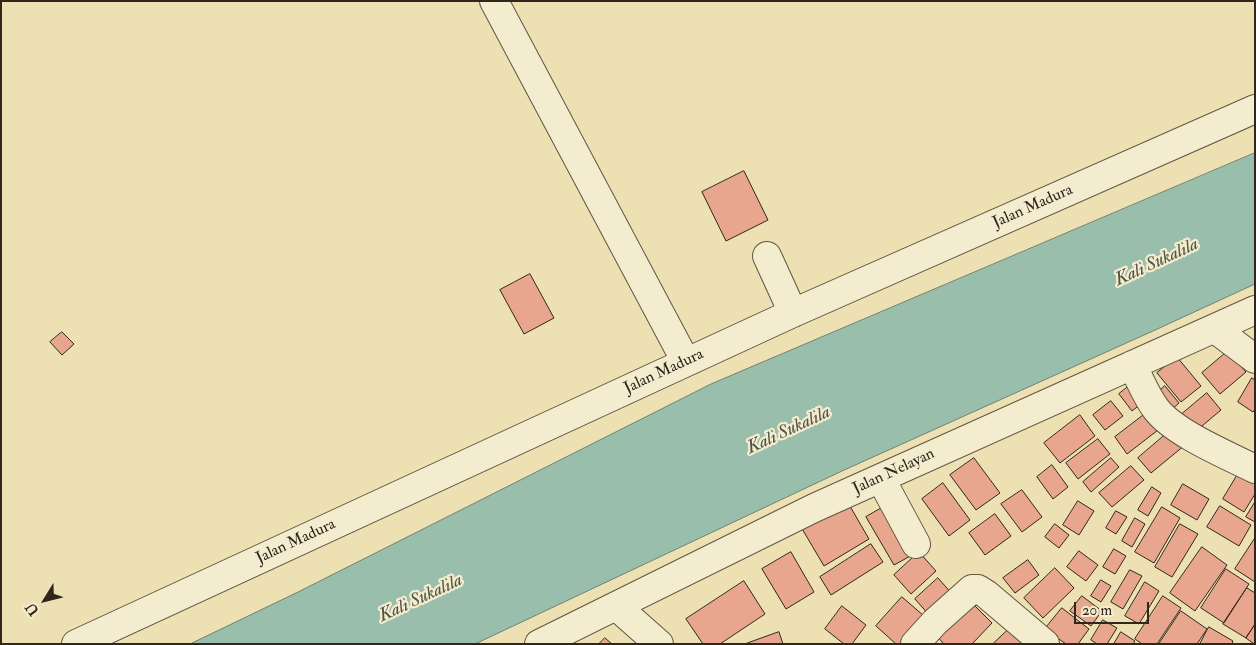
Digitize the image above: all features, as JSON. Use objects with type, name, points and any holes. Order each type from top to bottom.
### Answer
[{"type":"street","points":[[494,1],[686,362]]},
{"type":"street","name":"Jalan Madura","points":[[76,644],[793,313],[1255,109]]},
{"type":"street","points":[[767,256],[793,313]]},
{"type":"street","name":"Jalan Nelayan","points":[[539,644],[814,508],[1255,310]]},
{"type":"street","points":[[1215,329],[1255,359]]},
{"type":"street","points":[[1132,365],[1152,403],[1162,417],[1178,429],[1255,469]]},
{"type":"street","points":[[881,478],[916,544]]},
{"type":"street","points":[[915,644],[935,622],[972,589],[978,589],[986,594],[1045,644]]},
{"type":"street","points":[[616,606],[660,644]]},
{"type":"water","name":"Kali Sukalila","points":[[1255,153],[1255,284],[842,471],[475,644],[190,644],[298,592],[711,384]]},
{"type":"building","points":[[744,171],[768,220],[726,241],[702,192]]},
{"type":"building","points":[[530,274],[554,318],[524,334],[500,290]]},
{"type":"building","points":[[62,332],[74,344],[62,355],[50,342]]},
{"type":"building","points":[[1228,351],[1246,372],[1220,394],[1202,373]]},
{"type":"building","points":[[1177,357],[1201,386],[1181,402],[1157,373]]},
{"type":"building","points":[[1252,378],[1255,380],[1255,409],[1253,412],[1238,402]]},
{"type":"building","points":[[1134,382],[1147,399],[1132,411],[1119,394]]},
{"type":"building","points":[[1165,386],[1179,403],[1169,412],[1155,395]]},
{"type":"building","points":[[1207,393],[1221,410],[1196,431],[1182,414]]},
{"type":"building","points":[[1111,401],[1123,416],[1105,430],[1093,415]]},
{"type":"building","points":[[1145,414],[1158,430],[1127,454],[1115,437]]},
{"type":"building","points":[[1080,415],[1095,436],[1060,463],[1044,443]]},
{"type":"building","points":[[1172,429],[1185,445],[1151,473],[1138,458]]},
{"type":"building","points":[[1098,439],[1110,454],[1078,479],[1066,463]]},
{"type":"building","points":[[974,458],[1000,493],[976,510],[950,475]]},
{"type":"building","points":[[1111,458],[1119,467],[1091,492],[1083,482]]},
{"type":"building","points":[[1244,464],[1255,471],[1255,494],[1244,512],[1223,499]]},
{"type":"building","points":[[1052,465],[1068,487],[1053,499],[1037,477]]},
{"type":"building","points":[[1131,466],[1144,480],[1112,507],[1099,493]]},
{"type":"building","points":[[943,483],[970,520],[949,536],[922,499]]},
{"type":"building","points":[[1183,484],[1209,499],[1197,520],[1171,505]]},
{"type":"building","points":[[1152,487],[1161,493],[1148,516],[1138,510]]},
{"type":"building","points":[[1022,490],[1042,517],[1022,532],[1001,504]]},
{"type":"building","points":[[847,501],[869,539],[824,566],[801,527]]},
{"type":"building","points":[[1078,501],[1094,511],[1079,535],[1063,525]]},
{"type":"building","points":[[1255,502],[1255,522],[1246,517]]},
{"type":"building","points":[[887,505],[914,554],[894,565],[866,517]]},
{"type":"building","points":[[1220,506],[1251,525],[1239,546],[1207,527]]},
{"type":"building","points":[[1162,507],[1180,518],[1154,563],[1135,552]]},
{"type":"building","points":[[1116,511],[1127,517],[1116,534],[1106,528]]},
{"type":"building","points":[[995,514],[1011,536],[985,555],[969,533]]},
{"type":"building","points":[[1135,518],[1145,524],[1132,547],[1122,541]]},
{"type":"building","points":[[1055,524],[1069,535],[1059,548],[1045,537]]},
{"type":"building","points":[[1180,524],[1198,534],[1172,577],[1155,567]]},
{"type":"building","points":[[1255,538],[1255,582],[1235,569]]},
{"type":"building","points":[[871,544],[883,562],[831,595],[820,577]]},
{"type":"building","points":[[1202,547],[1227,565],[1195,611],[1170,593]]},
{"type":"building","points":[[1114,549],[1126,556],[1115,574],[1103,567]]},
{"type":"building","points":[[1079,551],[1098,565],[1086,581],[1067,567]]},
{"type":"building","points":[[791,552],[814,592],[786,609],[762,569]]},
{"type":"building","points":[[919,552],[936,571],[911,594],[894,575]]},
{"type":"building","points":[[1028,560],[1039,575],[1015,593],[1003,578]]},
{"type":"building","points":[[1055,568],[1074,588],[1043,618],[1024,598]]},
{"type":"building","points":[[1226,569],[1249,584],[1224,623],[1201,608]]},
{"type":"building","points":[[1130,570],[1142,576],[1123,609],[1111,602]]},
{"type":"building","points":[[938,578],[953,595],[930,616],[915,599]]},
{"type":"building","points":[[1101,580],[1111,586],[1101,602],[1091,596]]},
{"type":"building","points":[[744,581],[765,614],[720,644],[703,644],[686,619]]},
{"type":"building","points":[[1145,582],[1159,591],[1139,624],[1125,616]]},
{"type":"building","points":[[1247,588],[1255,593],[1255,624],[1246,638],[1223,624]]},
{"type":"building","points":[[1082,596],[1102,611],[1091,626],[1070,611]]},
{"type":"building","points":[[1163,596],[1181,608],[1157,644],[1142,644],[1135,639]]},
{"type":"building","points":[[902,597],[924,616],[901,644],[896,644],[876,626]]},
{"type":"building","points":[[967,598],[992,623],[972,644],[944,644],[933,632]]},
{"type":"building","points":[[842,606],[866,625],[852,644],[844,644],[825,629]]},
{"type":"building","points":[[1062,608],[1089,629],[1078,644],[1066,644],[1045,629]]},
{"type":"building","points":[[1181,611],[1207,629],[1197,644],[1159,644]]},
{"type":"building","points":[[1103,620],[1117,628],[1107,644],[1097,644],[1091,640]]},
{"type":"building","points":[[1255,625],[1255,644],[1254,644],[1246,638]]},
{"type":"building","points":[[1209,627],[1233,641],[1232,644],[1200,644]]},
{"type":"building","points":[[1010,628],[1026,644],[993,644]]},
{"type":"building","points":[[779,632],[783,644],[745,644]]},
{"type":"building","points":[[1121,632],[1135,641],[1133,644],[1114,644]]},
{"type":"building","points":[[605,638],[612,644],[599,644]]}]
